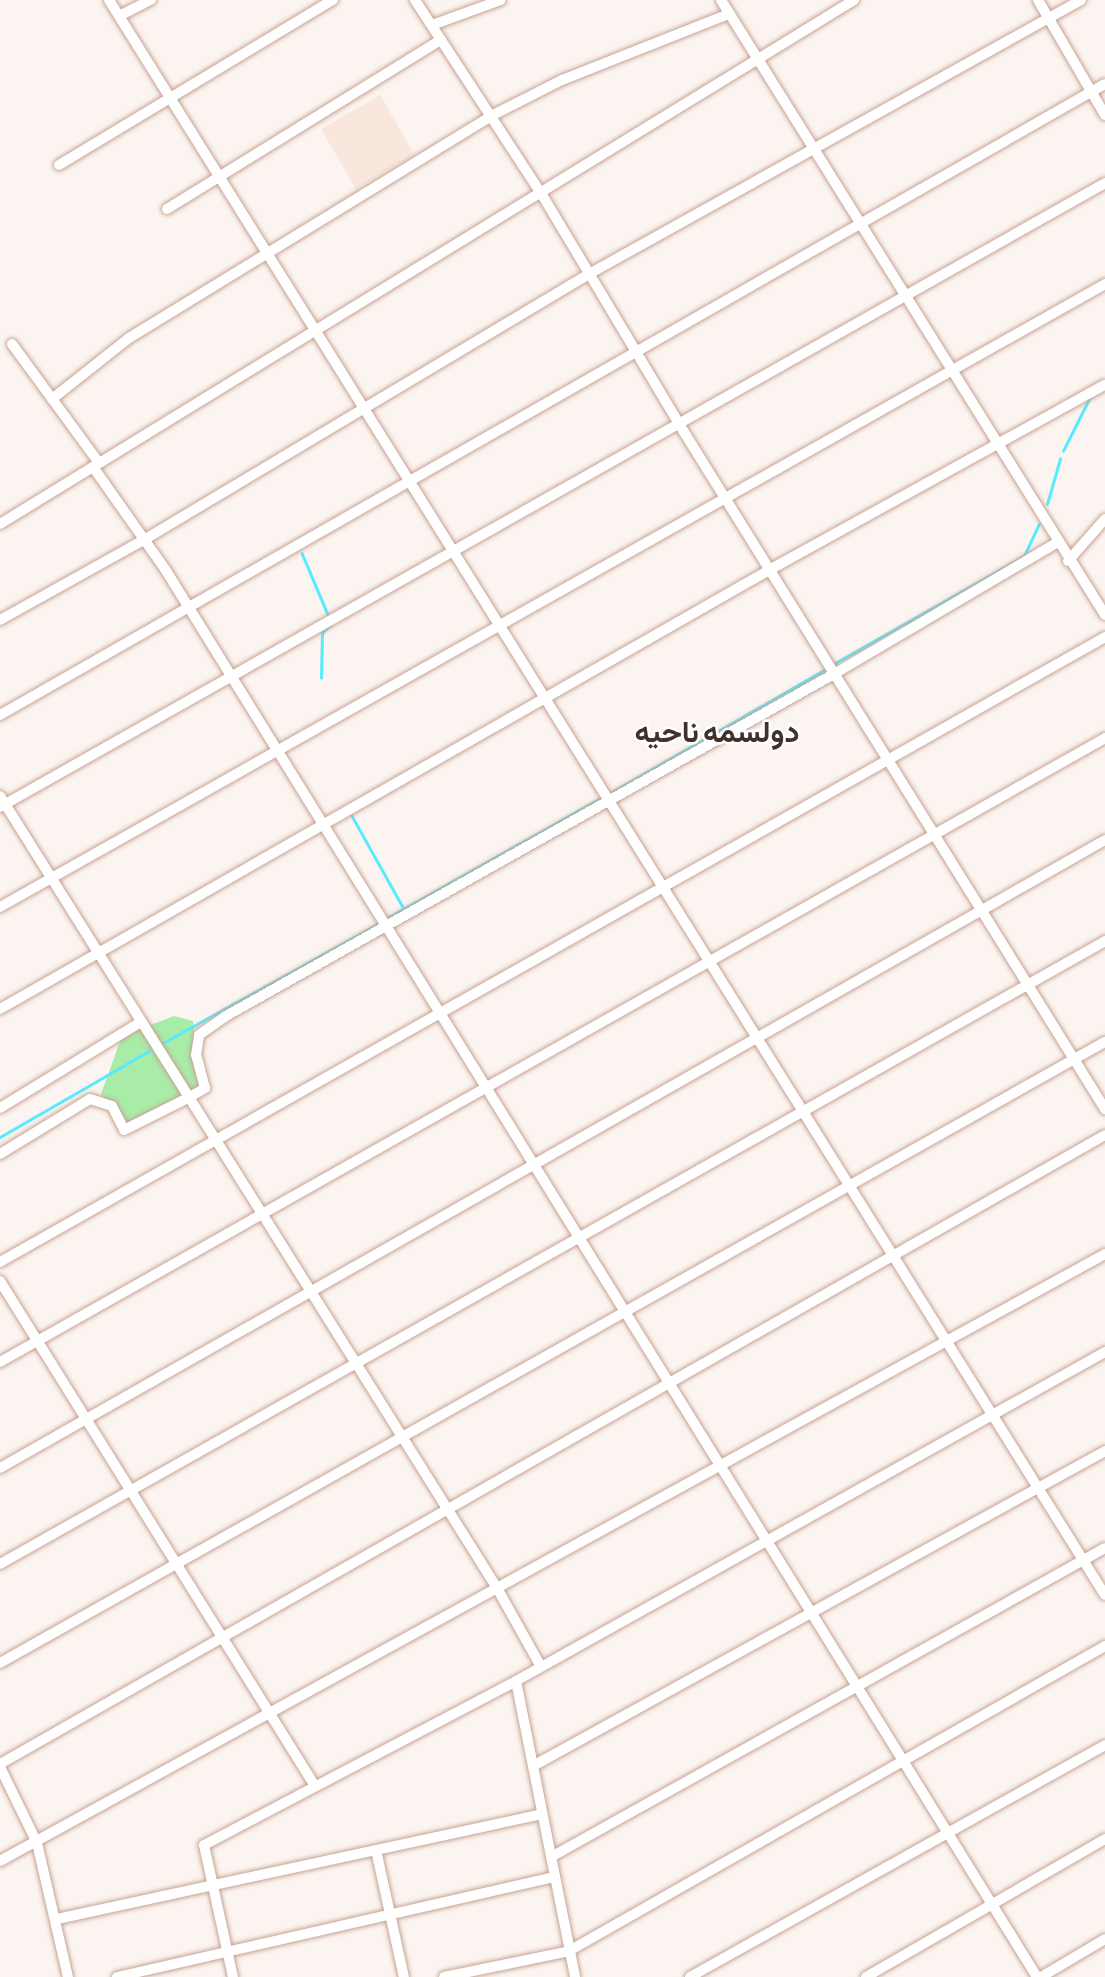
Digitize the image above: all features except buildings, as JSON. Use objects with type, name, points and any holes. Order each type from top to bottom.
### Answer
[{"type":"street","points":[[109,0],[313,332],[455,550],[802,1112],[1105,1595]]},
{"type":"street","points":[[119,16],[151,0]]},
{"type":"street","points":[[60,165],[333,0]]},
{"type":"street","points":[[415,0],[541,193],[679,424],[1105,1109]]},
{"type":"street","points":[[432,25],[502,0]]},
{"type":"street","points":[[721,0],[999,443],[1068,561],[1105,615]]},
{"type":"street","points":[[0,524],[854,0]]},
{"type":"street","points":[[1038,0],[1105,115]]},
{"type":"street","points":[[0,620],[142,541],[589,274],[1081,0]]},
{"type":"street","points":[[52,399],[129,338],[489,117],[562,80],[729,14]]},
{"type":"street","points":[[167,209],[441,40]]},
{"type":"street","points":[[0,715],[189,609],[634,350],[1105,84]]},
{"type":"street","points":[[540,1665],[497,1588],[445,1512],[2,803],[1105,183]]},
{"type":"street","points":[[0,907],[1105,284]]},
{"type":"street","points":[[12,344],[96,465],[142,541],[165,569],[667,1386],[1039,1977],[1105,1939]]},
{"type":"street","points":[[0,1009],[771,569],[1105,385]]},
{"type":"street","points":[[1068,561],[1105,519]]},
{"type":"street","points":[[0,1154],[90,1099],[112,1106],[124,1130],[188,1098],[205,1088],[196,1055],[199,1035],[834,674],[1058,542]]},
{"type":"street","points":[[0,1262],[1105,638]]},
{"type":"street","points":[[0,1362],[1105,738]]},
{"type":"street","points":[[0,1468],[1105,840]]},
{"type":"street","points":[[0,1564],[1105,941]]},
{"type":"street","points":[[0,1108],[139,1023]]},
{"type":"street","points":[[0,1663],[1105,1042]]},
{"type":"street","points":[[68,1977],[57,1919],[37,1843],[0,1766],[1105,1135]]},
{"type":"street","points":[[0,1861],[1105,1254]]},
{"type":"street","points":[[0,1282],[315,1786]]},
{"type":"street","points":[[233,1977],[204,1845],[516,1681],[540,1665],[1105,1352]]},
{"type":"street","points":[[533,1766],[1105,1451]]},
{"type":"street","points":[[551,1857],[1105,1548]]},
{"type":"street","points":[[444,1977],[569,1951],[1105,1646]]},
{"type":"street","points":[[516,1681],[575,1977]]},
{"type":"street","points":[[690,1977],[1105,1745]]},
{"type":"street","points":[[57,1919],[542,1814]]},
{"type":"street","points":[[866,1977],[1105,1839]]},
{"type":"street","points":[[376,1850],[404,1977]]},
{"type":"street","points":[[117,1977],[555,1877]]},
{"type":"shaded area","points":[[380,95],[414,155],[356,189],[321,129]]},
{"type":"green space","points":[[174,1016],[193,1021],[201,1087],[126,1124],[101,1094],[122,1036]]},
{"type":"waterway","points":[[1063,451],[1090,397]]},
{"type":"waterway","points":[[1047,504],[1060,459]]},
{"type":"waterway","points":[[835,663],[1024,556],[1039,524]]},
{"type":"waterway","points":[[302,553],[329,617]]},
{"type":"waterway","points":[[321,678],[322,633],[332,623]]},
{"type":"waterway","points":[[612,792],[824,670]]},
{"type":"waterway","points":[[387,918],[601,798]]},
{"type":"waterway","points":[[351,814],[404,909]]},
{"type":"waterway","points":[[161,1044],[376,925]]},
{"type":"waterway","points":[[0,1137],[149,1051]]},
{"type":"district","name":"دولسمه ناحیه","points":[[717,731]]}]
